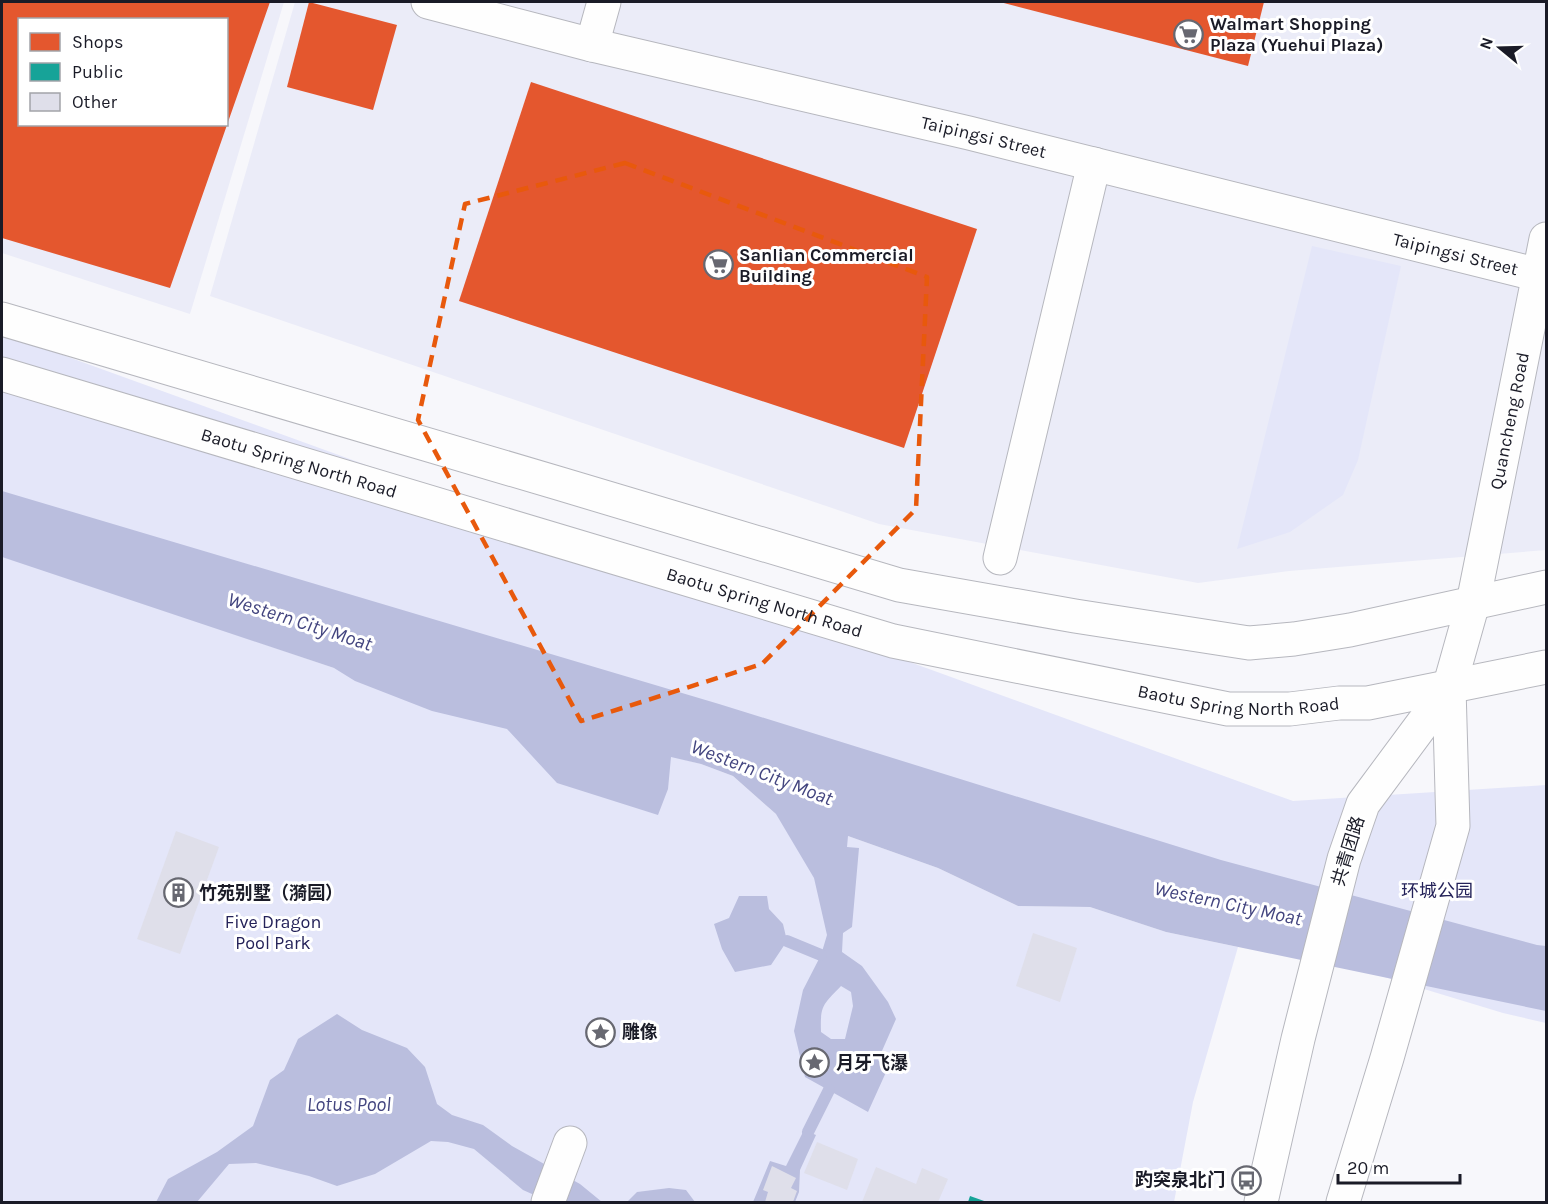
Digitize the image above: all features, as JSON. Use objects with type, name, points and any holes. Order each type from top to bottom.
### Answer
[{"type":"main road","name":"Taipingsi Street","points":[[428,2],[592,45],[969,133],[1539,275]]},
{"type":"main road","points":[[592,45],[604,2]]},
{"type":"main road","points":[[1000,558],[1094,164]]},
{"type":"main road","name":"Quancheng Road","points":[[1473,603],[1546,239]]},
{"type":"main road","points":[[2,319],[899,585],[1075,616],[1248,643],[1294,639],[1350,630],[1546,587]]},
{"type":"main road","name":"Baotu Spring North Road","points":[[2,374],[893,640],[1228,709],[1290,709],[1339,703],[1368,703],[1546,667]]},
{"type":"main road","name":"共青团路","points":[[1343,1203],[1453,826],[1449,688],[1473,603]]},
{"type":"main road","name":"共青团路","points":[[1261,1203],[1298,1039],[1344,859],[1363,804],[1449,688]]},
{"type":"main road","points":[[548,1203],[566,1155]]},
{"type":"highlighted area","points":[[625,163],[927,277],[916,509],[762,664],[581,721],[418,420],[465,204]]},
{"type":"shaded area","points":[[2,2],[284,2],[190,314],[2,253]]},
{"type":"shaded area","points":[[295,2],[1546,2],[1546,550],[1289,571],[1198,583],[879,524],[210,296]]},
{"type":"green space","points":[[1312,246],[1401,266],[1358,460],[1343,495],[1290,532],[1237,549]]},
{"type":"green space","name":"Five Dragon Pool Park","points":[[2,333],[1293,801],[1546,785],[1546,1023],[1503,1013],[950,845],[714,752],[25,563],[334,668],[701,764],[733,776],[776,814],[848,836],[938,868],[1018,906],[1090,907],[1166,932],[1238,947],[1193,1102],[1174,1202],[2,1202],[2,557],[24,563],[2,535]]},
{"type":"water","name":"Western City Moat","points":[[2,491],[719,704],[1221,860],[1546,946],[1546,1011],[1166,932],[1090,907],[1018,906],[938,868],[848,836],[847,847],[859,848],[852,927],[843,933],[842,952],[862,966],[888,1002],[896,1019],[878,1060],[887,1070],[868,1112],[805,1077],[794,1031],[803,990],[821,955],[827,935],[814,878],[776,814],[733,776],[701,764],[671,757],[668,789],[658,815],[557,783],[507,729],[432,711],[355,681],[334,668],[2,557]],"holes":[[[841,986],[851,992],[853,1006],[845,1039],[831,1039],[821,1032],[821,1016],[824,1006]]]},
{"type":"water","points":[[739,896],[767,896],[769,909],[783,924],[787,941],[771,965],[735,972],[722,949],[714,924],[729,918]]},
{"type":"water","name":"Lotus Pool","points":[[337,1014],[362,1030],[407,1048],[425,1067],[437,1104],[452,1115],[483,1125],[512,1146],[580,1184],[602,1202],[550,1202],[523,1190],[474,1149],[448,1142],[431,1141],[375,1174],[337,1186],[309,1176],[256,1163],[229,1164],[197,1202],[156,1202],[168,1179],[217,1152],[253,1126],[270,1080],[284,1070],[298,1039]]},
{"type":"water","points":[[804,1130],[816,1135],[800,1170],[799,1192],[795,1202],[753,1202],[770,1161],[786,1166]]},
{"type":"water","points":[[669,1188],[686,1190],[695,1202],[627,1202],[637,1192]]},
{"type":"building: Shops","points":[[2,2],[270,2],[228,122],[228,18],[18,18],[18,126],[227,126],[170,288],[2,238]]},
{"type":"building: Shops","points":[[309,2],[397,25],[373,110],[287,87]]},
{"type":"building: Shops","name":"Walmart Shopping Plaza (Yuehui Plaza)","points":[[1000,2],[1264,2],[1248,66]]},
{"type":"building: Shops","name":"Sanlian Commercial Building","points":[[531,82],[977,229],[904,448],[459,301]]},
{"type":"building: Public","points":[[970,1196],[987,1202],[968,1202]]},
{"type":"building: Other","name":"竹苑别墅（漪园）","points":[[176,831],[219,847],[180,954],[137,939]]},
{"type":"building: Other","points":[[1033,933],[1077,948],[1060,1002],[1016,986]]},
{"type":"building: Other","points":[[817,1142],[858,1159],[847,1190],[804,1173]]},
{"type":"building: Other","points":[[772,1166],[796,1178],[791,1188],[797,1191],[793,1202],[765,1202],[768,1192],[763,1190]]},
{"type":"building: Other","points":[[876,1167],[916,1184],[922,1168],[948,1179],[938,1202],[862,1202]]},
{"type":"waterway","points":[[787,941],[821,955]]},
{"type":"waterway","points":[[808,1132],[829,1090]]},
{"type":"place","name":"Walmart Shopping Plaza (Yuehui Plaza)","points":[[1189,34]]},
{"type":"place","name":"Sanlian Commercial Building","points":[[718,265]]},
{"type":"place","name":"竹苑别墅（漪园）","points":[[178,893]]},
{"type":"place","name":"雕像","points":[[601,1032]]},
{"type":"place","name":"月牙飞瀑","points":[[815,1063]]},
{"type":"place","name":"趵突泉北门","points":[[1246,1180]]},
{"type":"park label","name":"环城公园","points":[[1437,891]]}]
